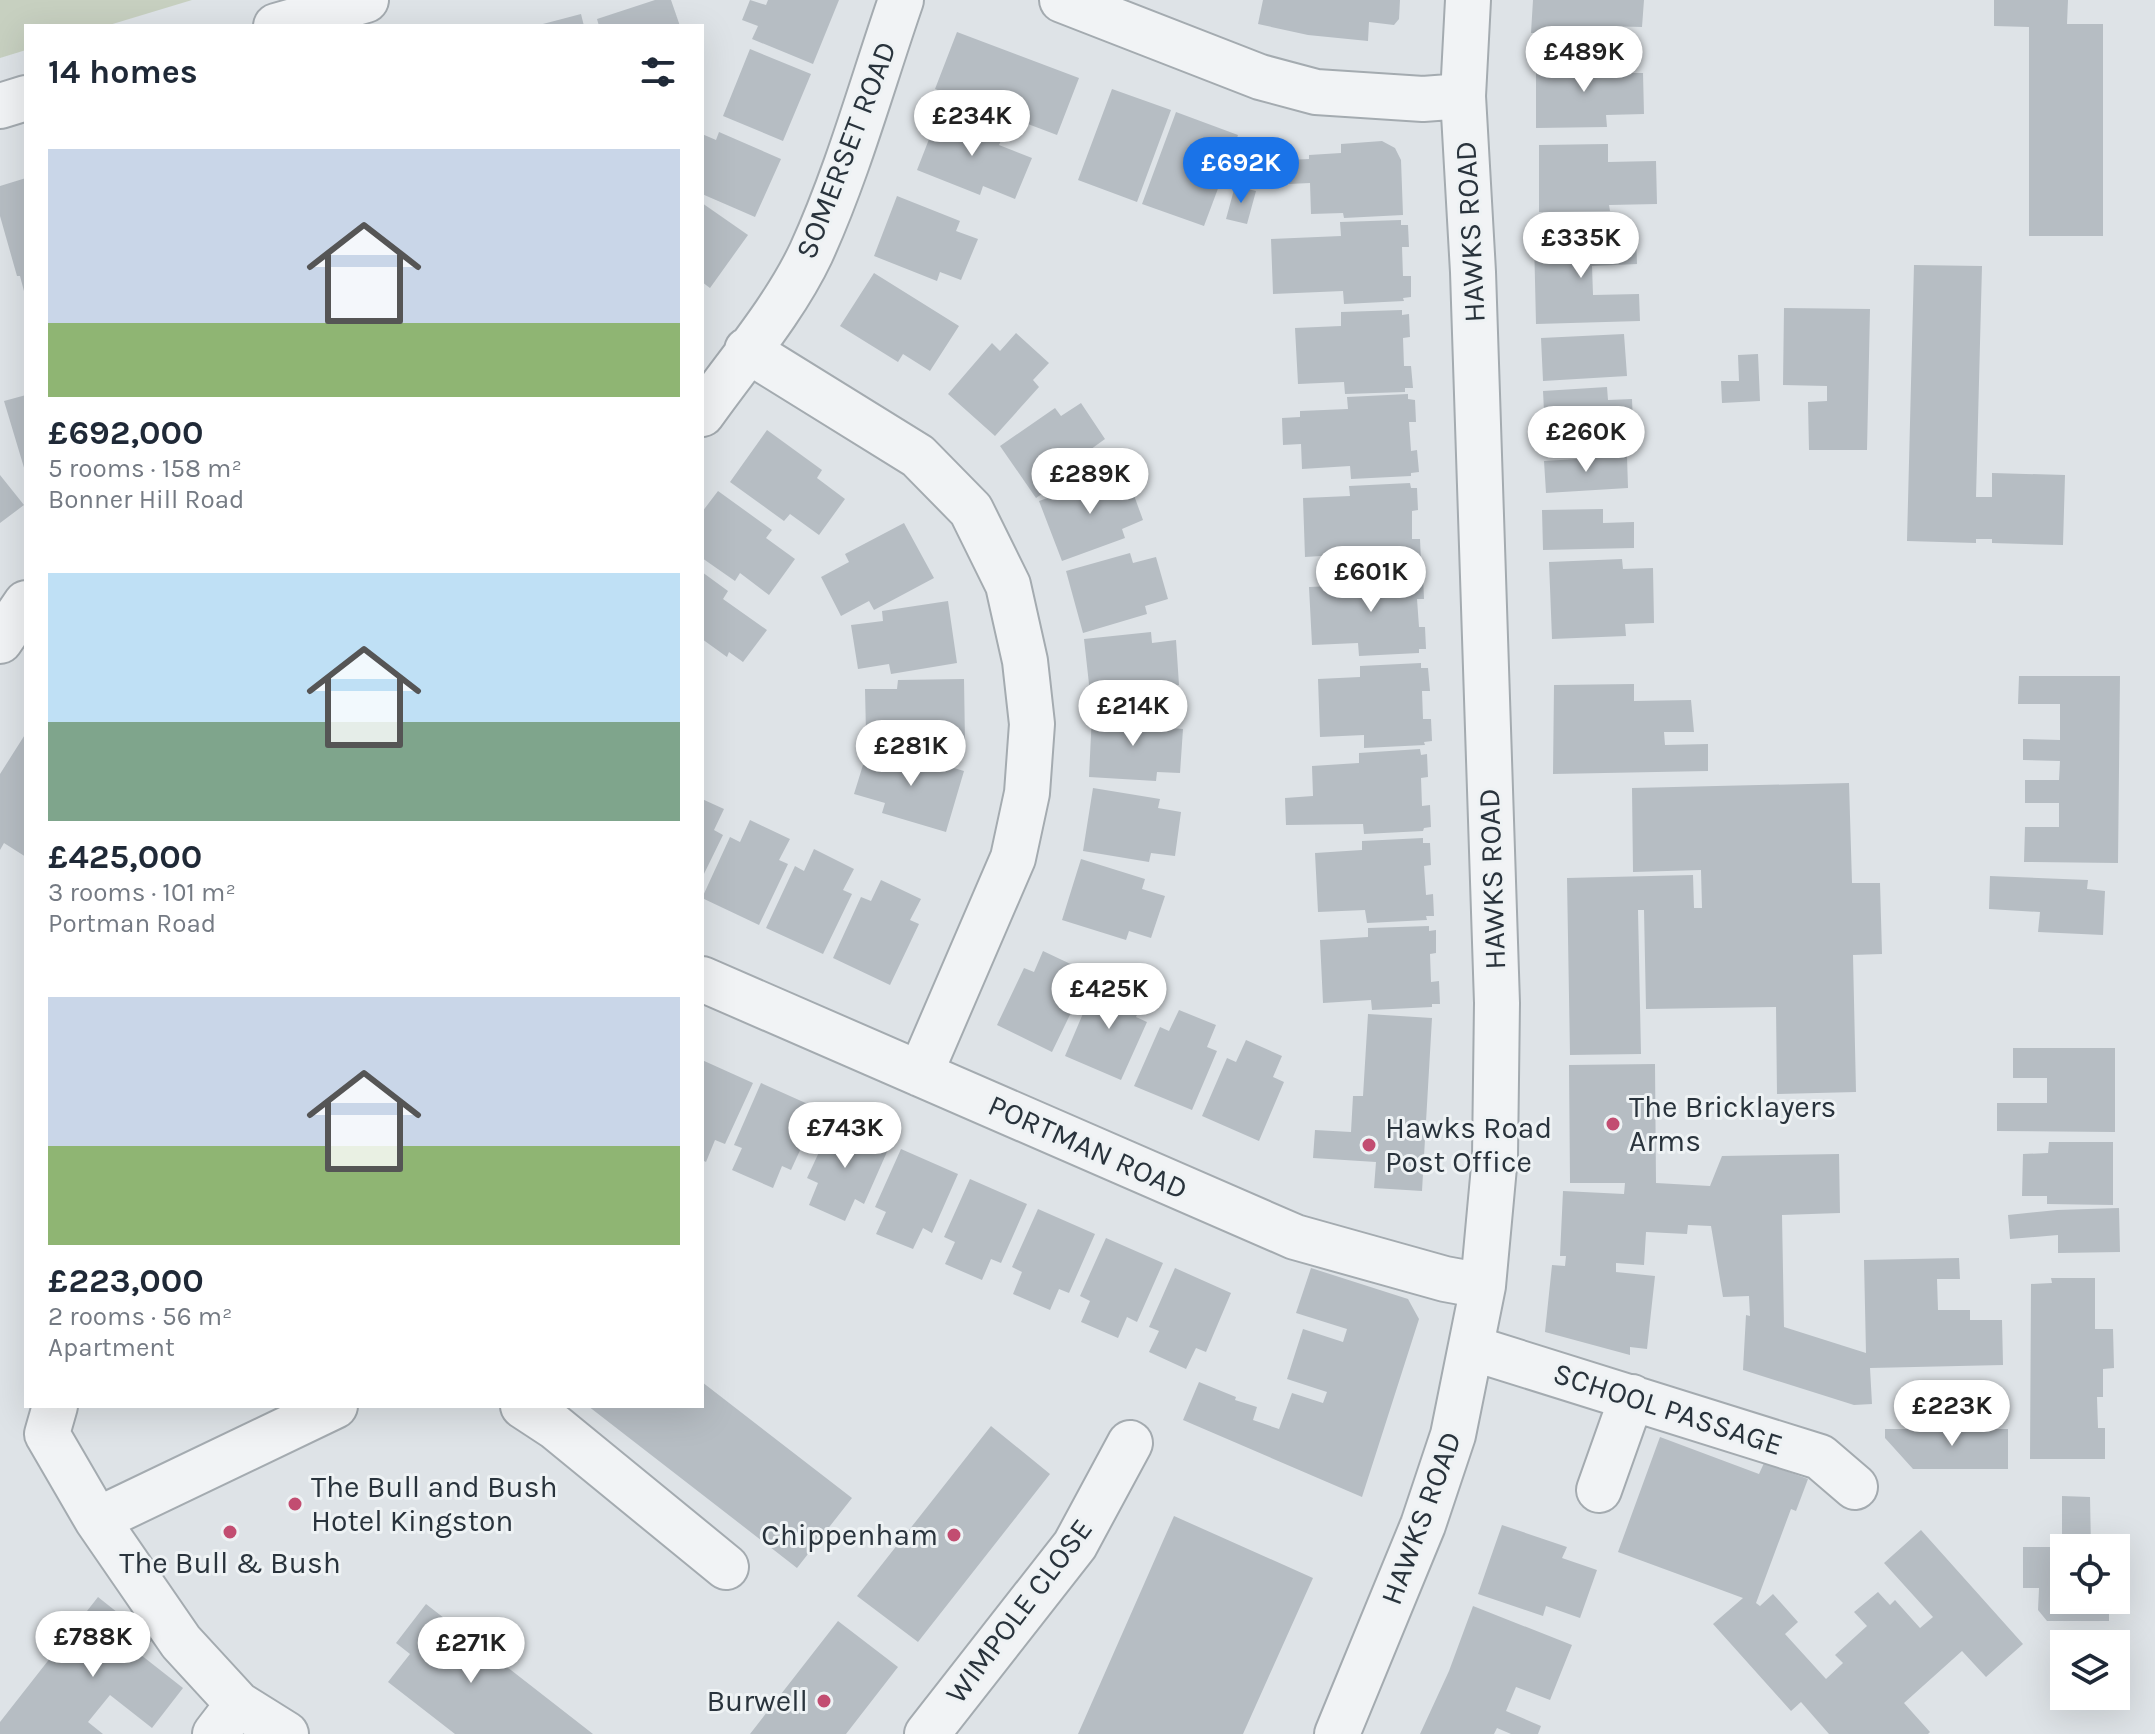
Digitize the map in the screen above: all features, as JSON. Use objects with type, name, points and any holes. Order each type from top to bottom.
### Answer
[{"type":"street","points":[[283,24],[366,0]]},
{"type":"street","name":"SOMERSET ROAD","points":[[704,411],[784,299],[810,254],[837,188],[901,0]]},
{"type":"street","points":[[1062,0],[1260,77],[1316,92],[1423,99],[1463,96]]},
{"type":"street","name":"HAWKS ROAD","points":[[1337,1734],[1423,1525],[1453,1435],[1483,1286],[1495,1156],[1497,1003],[1474,287],[1463,96],[1468,0]]},
{"type":"street","points":[[0,106],[24,99]]},
{"type":"street","points":[[747,350],[918,456],[971,510],[1008,585],[1025,661],[1032,724],[1027,793],[1013,858],[920,1074]]},
{"type":"street","points":[[0,641],[24,606]]},
{"type":"street","name":"PORTMAN ROAD","points":[[704,980],[1295,1237],[1445,1279],[1483,1286]]},
{"type":"street","name":"SCHOOL PASSAGE","points":[[1472,1348],[1820,1457],[1855,1487]]},
{"type":"street","points":[[1599,1490],[1632,1397]]},
{"type":"street","points":[[97,1520],[331,1408]]},
{"type":"street","points":[[526,1408],[555,1427],[726,1567]]},
{"type":"street","points":[[51,1420],[97,1520],[181,1642],[226,1719],[286,1734]]},
{"type":"street","name":"WIMPOLE CLOSE","points":[[927,1734],[1075,1545],[1130,1443]]},
{"type":"green space","points":[[0,0],[192,0],[113,24],[24,24],[24,51],[0,58]]},
{"type":"building","points":[[655,0],[671,0],[679,24],[598,24],[597,19]]},
{"type":"building","points":[[750,0],[766,5],[768,0],[839,0],[813,64],[752,39],[758,26],[742,20]]},
{"type":"building","points":[[1263,0],[1400,0],[1399,19],[1394,25],[1369,22],[1368,41],[1308,35],[1258,24]]},
{"type":"building","points":[[1533,0],[1644,0],[1642,27],[1605,26],[1605,35],[1531,33]]},
{"type":"building","points":[[1994,0],[2068,0],[2067,24],[2103,24],[2103,236],[2029,236],[2029,27],[1994,26]]},
{"type":"building","points":[[581,14],[584,24],[543,24]]},
{"type":"building","points":[[957,32],[1079,78],[1057,135],[935,89]]},
{"type":"building","points":[[750,49],[811,74],[783,141],[723,116]]},
{"type":"building","points":[[1605,59],[1606,73],[1643,73],[1644,114],[1606,115],[1607,127],[1536,128],[1536,61]]},
{"type":"building","points":[[1112,89],[1171,110],[1137,202],[1078,180]]},
{"type":"building","points":[[940,111],[1003,136],[999,145],[1032,158],[1015,199],[983,186],[980,195],[917,170]]},
{"type":"building","points":[[1176,112],[1238,135],[1204,226],[1142,204]]},
{"type":"building","points":[[719,132],[781,159],[755,217],[704,195],[704,135],[716,140]]},
{"type":"building","points":[[1382,141],[1395,148],[1401,160],[1403,215],[1344,218],[1343,213],[1311,214],[1310,183],[1289,184],[1288,160],[1341,153],[1341,144]]},
{"type":"building","points":[[1608,144],[1608,162],[1656,161],[1657,204],[1609,205],[1610,211],[1539,212],[1539,145]]},
{"type":"building","points":[[24,179],[24,291],[0,216],[0,186]]},
{"type":"building","points":[[1235,186],[1256,191],[1247,224],[1226,219]]},
{"type":"building","points":[[897,196],[960,221],[956,231],[978,239],[961,280],[940,272],[937,281],[874,256]]},
{"type":"building","points":[[704,204],[748,235],[710,288],[704,284]]},
{"type":"building","points":[[1401,220],[1401,225],[1408,225],[1409,247],[1402,247],[1403,276],[1411,276],[1411,297],[1403,298],[1404,301],[1344,304],[1343,291],[1273,294],[1271,239],[1341,236],[1340,222]]},
{"type":"building","points":[[1636,235],[1637,264],[1592,266],[1593,295],[1639,294],[1640,321],[1536,324],[1534,238]]},
{"type":"building","points":[[1914,265],[1982,266],[1976,497],[1992,497],[1992,473],[2065,475],[2063,545],[1992,543],[1992,539],[1976,539],[1976,543],[1907,541]]},
{"type":"building","points":[[874,273],[959,326],[930,371],[903,354],[898,362],[840,326]]},
{"type":"building","points":[[1784,308],[1870,309],[1867,450],[1809,450],[1808,402],[1827,401],[1827,386],[1783,385]]},
{"type":"building","points":[[1402,310],[1402,315],[1409,314],[1410,337],[1403,338],[1404,366],[1411,366],[1413,388],[1405,388],[1405,392],[1345,394],[1344,382],[1298,384],[1295,328],[1341,326],[1341,312]]},
{"type":"building","points":[[1016,333],[1049,363],[1033,380],[1039,387],[995,436],[948,394],[992,343],[1000,351]]},
{"type":"building","points":[[1624,334],[1627,376],[1543,381],[1541,338]]},
{"type":"building","points":[[1758,354],[1760,401],[1722,403],[1721,381],[1739,381],[1738,355]]},
{"type":"building","points":[[1607,387],[1608,400],[1632,399],[1633,423],[1639,423],[1640,446],[1546,452],[1543,391]]},
{"type":"building","points":[[1408,394],[1408,399],[1415,400],[1416,422],[1409,422],[1411,451],[1417,450],[1419,472],[1411,473],[1411,476],[1351,479],[1350,466],[1302,469],[1301,444],[1283,445],[1282,418],[1300,417],[1300,411],[1348,409],[1347,397]]},
{"type":"building","points":[[24,396],[24,468],[4,401]]},
{"type":"building","points":[[1081,403],[1105,439],[1087,452],[1092,460],[1036,498],[1000,446],[1055,408],[1061,416]]},
{"type":"building","points":[[767,430],[822,470],[817,478],[845,499],[819,535],[790,514],[784,521],[730,482]]},
{"type":"building","points":[[1627,456],[1628,488],[1546,493],[1544,461]]},
{"type":"building","points":[[0,475],[24,505],[0,523]]},
{"type":"building","points":[[1103,478],[1106,487],[1128,479],[1143,520],[1122,529],[1125,538],[1062,561],[1039,501]]},
{"type":"building","points":[[1410,483],[1411,488],[1417,488],[1418,510],[1412,511],[1412,539],[1420,539],[1421,561],[1413,562],[1413,565],[1353,567],[1352,554],[1305,557],[1303,498],[1350,496],[1349,486]]},
{"type":"building","points":[[718,491],[772,530],[766,538],[795,559],[769,595],[740,573],[735,581],[704,559],[704,509]]},
{"type":"building","points":[[1603,509],[1603,523],[1634,522],[1634,548],[1543,550],[1542,510]]},
{"type":"building","points":[[904,523],[934,578],[874,610],[869,601],[841,616],[821,577],[849,562],[845,554]]},
{"type":"building","points":[[1130,553],[1133,563],[1156,557],[1168,599],[1145,606],[1147,614],[1083,633],[1066,571]]},
{"type":"building","points":[[1622,559],[1623,569],[1653,568],[1654,623],[1625,624],[1626,636],[1552,639],[1549,562]]},
{"type":"building","points":[[1416,571],[1416,576],[1423,576],[1424,599],[1417,599],[1419,627],[1425,627],[1426,649],[1419,649],[1419,653],[1359,656],[1358,643],[1312,645],[1309,587],[1356,585],[1355,573]]},
{"type":"building","points":[[704,573],[728,591],[723,599],[767,630],[743,662],[729,652],[727,657],[704,640]]},
{"type":"building","points":[[948,601],[957,663],[891,674],[889,664],[858,669],[851,625],[883,621],[882,611]]},
{"type":"building","points":[[1151,632],[1152,643],[1176,640],[1179,685],[1157,687],[1157,696],[1091,702],[1084,639]]},
{"type":"building","points":[[1421,663],[1421,668],[1428,668],[1430,691],[1422,691],[1423,719],[1431,719],[1432,741],[1424,742],[1425,745],[1364,748],[1364,735],[1320,737],[1318,679],[1360,677],[1360,666]]},
{"type":"building","points":[[2019,676],[2120,676],[2118,863],[2024,862],[2025,827],[2059,827],[2059,803],[2025,803],[2025,780],[2059,780],[2060,761],[2023,760],[2023,739],[2060,740],[2060,704],[2018,704]]},
{"type":"building","points":[[964,679],[965,743],[897,743],[897,733],[866,733],[865,689],[897,689],[898,680]]},
{"type":"building","points":[[1634,684],[1634,701],[1691,700],[1694,732],[1664,732],[1665,745],[1708,744],[1708,771],[1553,774],[1554,685]]},
{"type":"building","points":[[1092,714],[1160,717],[1159,727],[1183,729],[1180,773],[1157,772],[1156,781],[1089,777]]},
{"type":"building","points":[[24,736],[24,856],[4,843],[0,850],[0,774]]},
{"type":"building","points":[[1420,749],[1421,755],[1427,754],[1428,777],[1421,778],[1422,806],[1430,805],[1431,827],[1423,831],[1364,834],[1363,824],[1286,825],[1285,798],[1313,796],[1312,766],[1359,763],[1359,753]]},
{"type":"building","points":[[867,752],[898,761],[900,752],[964,771],[946,832],[882,813],[885,803],[854,794]]},
{"type":"building","points":[[1849,783],[1852,883],[1880,883],[1882,954],[1853,955],[1856,1092],[1777,1094],[1776,1007],[1646,1009],[1644,910],[1638,910],[1641,1054],[1570,1055],[1567,878],[1693,875],[1694,908],[1702,908],[1701,870],[1633,872],[1632,788]]},
{"type":"building","points":[[1093,788],[1160,799],[1158,808],[1181,812],[1175,856],[1151,853],[1149,862],[1083,851]]},
{"type":"building","points":[[704,800],[724,809],[714,830],[723,835],[704,874]]},
{"type":"building","points":[[750,820],[790,839],[779,860],[788,864],[759,925],[704,899],[730,837],[740,842]]},
{"type":"building","points":[[1423,838],[1423,843],[1430,843],[1431,865],[1424,866],[1426,895],[1433,894],[1434,916],[1426,916],[1427,920],[1367,923],[1365,910],[1318,912],[1315,853],[1362,850],[1362,841]]},
{"type":"building","points":[[814,849],[854,869],[843,890],[852,894],[823,954],[766,928],[795,866],[804,871]]},
{"type":"building","points":[[1081,859],[1145,879],[1142,889],[1165,896],[1151,938],[1129,931],[1126,940],[1062,920]]},
{"type":"building","points":[[1990,876],[2088,880],[2087,889],[2105,891],[2103,935],[2038,932],[2040,912],[1989,909]]},
{"type":"building","points":[[881,880],[921,899],[910,920],[919,924],[890,985],[833,958],[861,897],[871,901]]},
{"type":"building","points":[[1429,926],[1429,931],[1436,930],[1436,953],[1430,954],[1431,982],[1439,981],[1440,1004],[1372,1010],[1371,1000],[1323,1003],[1320,940],[1368,937],[1368,928]]},
{"type":"building","points":[[1043,951],[1079,968],[1069,989],[1080,994],[1052,1052],[997,1025],[1024,968],[1034,972]]},
{"type":"building","points":[[1109,980],[1145,996],[1136,1017],[1147,1022],[1121,1080],[1065,1056],[1090,997],[1100,1001]]},
{"type":"building","points":[[1179,1010],[1216,1025],[1207,1047],[1217,1051],[1192,1110],[1134,1086],[1160,1027],[1169,1031]]},
{"type":"building","points":[[1368,1014],[1432,1018],[1422,1191],[1374,1188],[1376,1162],[1313,1158],[1315,1130],[1351,1132],[1353,1096],[1363,1096]]},
{"type":"building","points":[[1246,1040],[1282,1056],[1273,1077],[1284,1082],[1259,1141],[1202,1116],[1227,1058],[1236,1062]]},
{"type":"building","points":[[2013,1048],[2115,1048],[2115,1132],[1997,1131],[1997,1103],[2047,1103],[2047,1078],[2013,1078]]},
{"type":"building","points":[[704,1061],[753,1083],[725,1144],[715,1140],[706,1162]]},
{"type":"building","points":[[1655,1064],[1656,1183],[1710,1186],[1722,1156],[1839,1154],[1840,1213],[1782,1215],[1784,1327],[1866,1353],[1864,1260],[1959,1258],[1960,1279],[1937,1279],[1938,1310],[1970,1310],[1970,1320],[2002,1320],[2003,1365],[1870,1368],[1872,1404],[1854,1405],[1743,1370],[1746,1315],[1750,1316],[1749,1296],[1723,1297],[1711,1226],[1688,1225],[1687,1234],[1646,1232],[1644,1265],[1616,1263],[1616,1272],[1655,1276],[1647,1349],[1630,1347],[1630,1355],[1545,1332],[1552,1265],[1565,1266],[1566,1256],[1560,1256],[1563,1191],[1624,1194],[1625,1183],[1570,1183],[1569,1065]]},
{"type":"building","points":[[761,1083],[819,1109],[791,1170],[782,1166],[773,1188],[732,1170],[742,1148],[734,1145]]},
{"type":"building","points":[[834,1120],[890,1145],[864,1204],[855,1199],[845,1221],[809,1205],[818,1183],[807,1178]]},
{"type":"building","points":[[2049,1142],[2113,1142],[2113,1205],[2047,1204],[2047,1196],[2022,1196],[2023,1154],[2048,1153]]},
{"type":"building","points":[[901,1149],[958,1174],[932,1233],[923,1228],[913,1249],[876,1234],[886,1212],[875,1207]]},
{"type":"building","points":[[970,1179],[1027,1204],[1001,1263],[991,1259],[982,1280],[945,1264],[955,1242],[944,1237]]},
{"type":"building","points":[[2119,1208],[2120,1252],[2058,1253],[2058,1235],[2010,1239],[2008,1215]]},
{"type":"building","points":[[1038,1209],[1095,1234],[1069,1293],[1059,1289],[1050,1310],[1013,1294],[1022,1272],[1012,1267]]},
{"type":"building","points":[[1106,1238],[1163,1263],[1137,1322],[1127,1317],[1118,1338],[1081,1322],[1090,1301],[1080,1296]]},
{"type":"building","points":[[1175,1268],[1231,1293],[1206,1352],[1196,1348],[1186,1369],[1149,1352],[1159,1331],[1149,1327]]},
{"type":"building","points":[[1311,1268],[1408,1299],[1419,1319],[1362,1497],[1183,1420],[1199,1382],[1257,1407],[1253,1420],[1279,1429],[1292,1393],[1323,1403],[1327,1392],[1287,1379],[1303,1329],[1343,1342],[1347,1329],[1296,1313]]},
{"type":"building","points":[[2051,1278],[2095,1278],[2095,1329],[2113,1329],[2114,1368],[2103,1369],[2103,1397],[2097,1397],[2098,1428],[2105,1428],[2105,1459],[2030,1459],[2031,1284],[2052,1283]]},
{"type":"building","points":[[704,1384],[852,1498],[797,1568],[591,1408],[704,1408]]},
{"type":"building","name":"Chippenham","points":[[991,1426],[1050,1474],[918,1642],[857,1596]]},
{"type":"building","points":[[1885,1429],[2008,1429],[2008,1469],[1913,1469],[1885,1438]]},
{"type":"building","points":[[1660,1437],[1759,1474],[1764,1463],[1808,1479],[1796,1511],[1791,1509],[1756,1603],[1760,1606],[1773,1594],[1798,1622],[1785,1634],[1826,1679],[1843,1663],[1835,1655],[1867,1626],[1854,1612],[1878,1592],[1890,1605],[1895,1600],[1920,1628],[1933,1617],[1884,1563],[1921,1530],[2023,1644],[1986,1677],[1962,1651],[1904,1703],[1930,1732],[1928,1734],[1829,1734],[1801,1702],[1791,1711],[1713,1624],[1743,1598],[1618,1552]]},
{"type":"building","points":[[2062,1496],[2090,1497],[2091,1534],[2062,1534]]},
{"type":"building","points":[[1174,1516],[1313,1578],[1243,1734],[1078,1734]]},
{"type":"building","points":[[1502,1525],[1567,1547],[1562,1558],[1597,1570],[1580,1618],[1546,1606],[1543,1616],[1478,1594]]},
{"type":"building","points":[[2023,1547],[2050,1547],[2050,1614],[2109,1614],[2109,1621],[2047,1621],[2038,1610],[2039,1588],[2023,1588]]},
{"type":"building","points":[[98,1597],[152,1640],[141,1655],[183,1688],[152,1728],[110,1695],[88,1722],[103,1734],[0,1734],[0,1722]]},
{"type":"building","points":[[426,1604],[593,1734],[455,1734],[388,1682],[410,1654],[396,1643]]},
{"type":"building","points":[[1473,1606],[1572,1645],[1550,1700],[1516,1687],[1506,1711],[1541,1726],[1538,1734],[1511,1734],[1497,1728],[1494,1734],[1420,1734],[1449,1671]]},
{"type":"building","name":"Burwell","points":[[838,1621],[898,1667],[846,1734],[750,1734]]},
{"type":"place","name":"The Bricklayers Arms","points":[[1613,1124]]},
{"type":"place","name":"Hawks Road Post Office","points":[[1369,1145]]},
{"type":"place","name":"The Bull and Bush Hotel Kingston","points":[[295,1504]]},
{"type":"place","name":"The Bull & Bush","points":[[230,1532]]},
{"type":"place","name":"Chippenham","points":[[954,1535]]},
{"type":"place","name":"Burwell","points":[[824,1701]]}]
